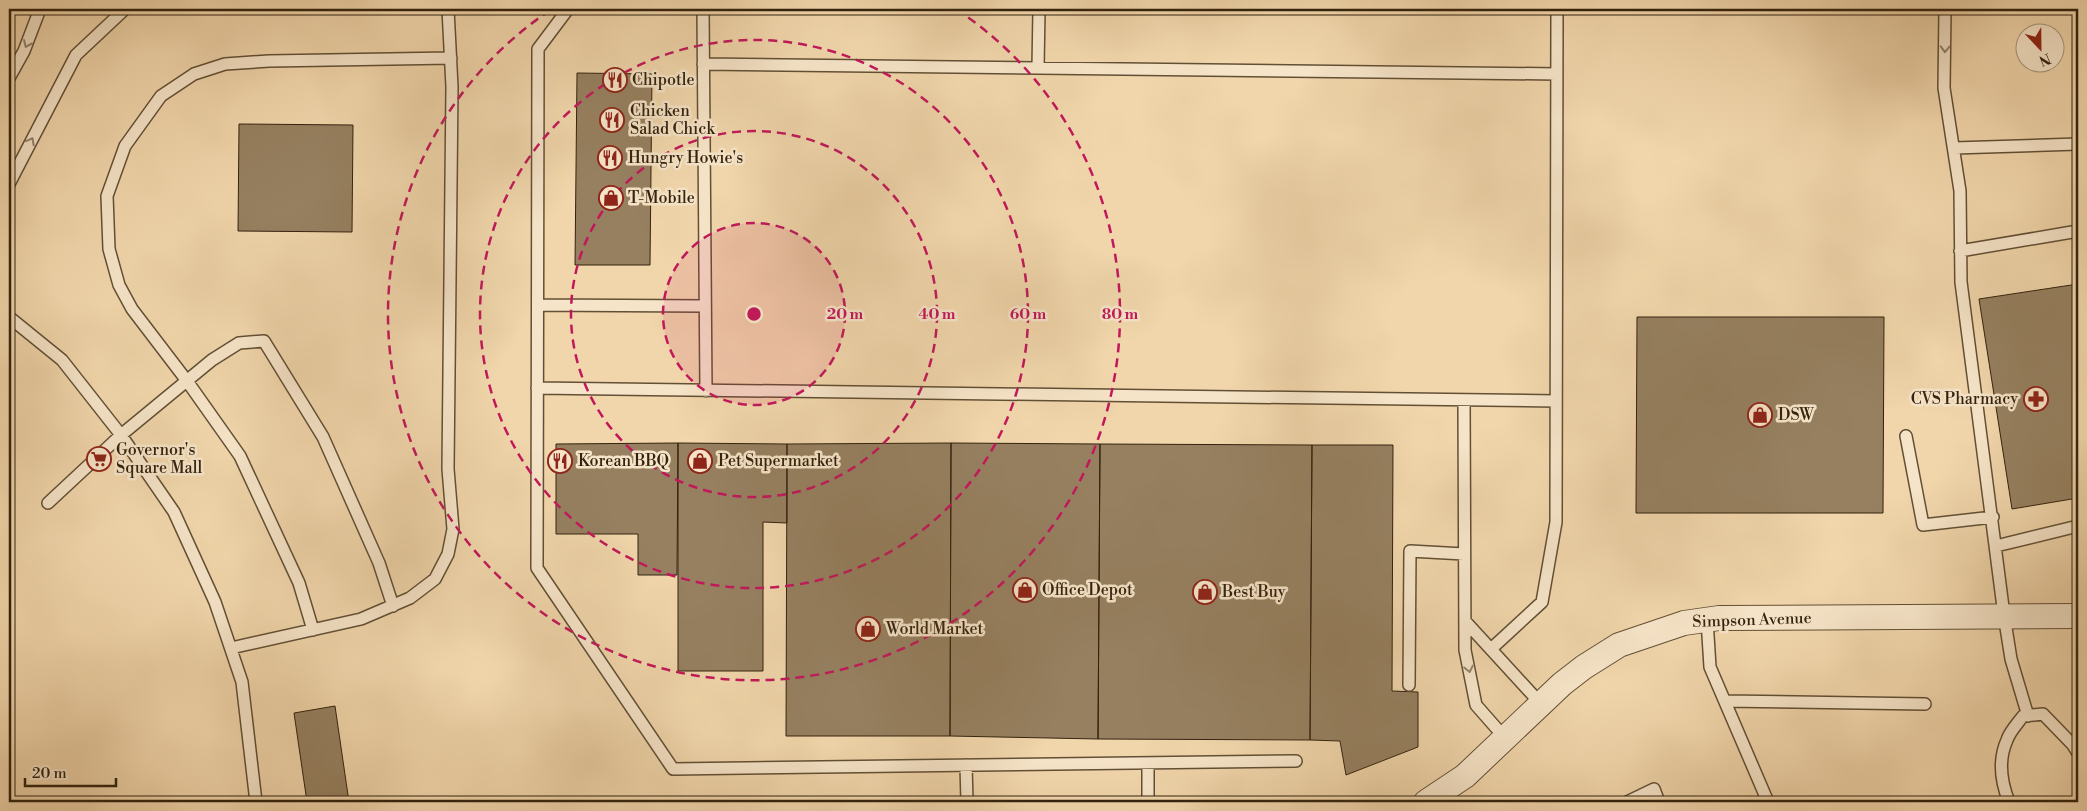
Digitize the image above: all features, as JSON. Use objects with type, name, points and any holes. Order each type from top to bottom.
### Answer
[{"type":"street","name":"Simpson Avenue","points":[[1426,802],[1465,776],[1541,704],[1584,667],[1619,645],[1684,623],[1707,620],[2004,615],[2078,616]]},
{"type":"lane","points":[[9,78],[24,51],[40,9]]},
{"type":"lane","points":[[9,184],[76,55],[125,9]]},
{"type":"lane","points":[[231,648],[362,619],[393,606],[410,598],[435,579],[448,554],[453,529],[448,469],[452,87],[448,9]]},
{"type":"lane","points":[[568,9],[538,49],[537,568],[673,769],[1296,761]]},
{"type":"lane","points":[[703,9],[706,391]]},
{"type":"lane","points":[[1038,68],[1039,9]]},
{"type":"lane","points":[[1491,649],[1542,602],[1556,522],[1557,9]]},
{"type":"lane","points":[[1945,9],[1944,88],[1962,208],[1961,282],[1993,517],[2004,615],[2011,659],[2028,716]]},
{"type":"lane","points":[[313,630],[299,583],[240,456],[188,381],[132,309],[118,285],[109,249],[107,196],[125,146],[161,96],[194,74],[225,64],[269,61],[451,58]]},
{"type":"lane","points":[[704,64],[1557,74]]},
{"type":"lane","points":[[1954,148],[2078,144]]},
{"type":"lane","points":[[1960,251],[2078,231]]},
{"type":"lane","points":[[538,305],[705,306]]},
{"type":"lane","points":[[9,317],[62,360],[121,436],[174,512],[215,602],[242,682],[256,802]]},
{"type":"lane","points":[[48,503],[121,436],[212,360],[239,343],[264,341],[323,438],[379,563],[393,606]]},
{"type":"lane","points":[[537,388],[1556,401]]},
{"type":"lane","points":[[1464,400],[1465,650],[1476,705],[1505,738]]},
{"type":"lane","points":[[1906,436],[1923,525],[1993,517]]},
{"type":"lane","points":[[1996,546],[2078,526]]},
{"type":"lane","points":[[1409,685],[1410,551],[1464,554]]},
{"type":"lane","points":[[1707,620],[1710,667],[1768,802]]},
{"type":"lane","points":[[1465,621],[1541,704]]},
{"type":"lane","points":[[1725,701],[1925,704]]},
{"type":"lane","points":[[2009,802],[2004,788],[2001,767],[2007,739],[2023,716],[2043,714],[2074,745],[2078,754]]},
{"type":"lane","points":[[1148,763],[1148,802]]},
{"type":"lane","points":[[966,766],[967,802]]},
{"type":"lane","points":[[1628,802],[1654,789],[1659,802]]},
{"type":"building","points":[[577,73],[652,74],[650,265],[575,265]]},
{"type":"building","points":[[239,124],[353,125],[352,232],[238,231]]},
{"type":"building","name":"CVS Pharmacy","points":[[2078,284],[2078,498],[2012,509],[1979,299]]},
{"type":"building","name":"DSW","points":[[1637,317],[1884,317],[1883,513],[1636,513]]},
{"type":"building","points":[[678,443],[787,444],[787,523],[763,522],[763,671],[678,671]]},
{"type":"building","points":[[678,443],[677,575],[638,575],[638,534],[556,534],[556,444]]},
{"type":"building","name":"World Market","points":[[951,443],[950,736],[786,736],[787,444]]},
{"type":"building","name":"Office Depot","points":[[951,443],[1100,444],[1098,739],[950,736]]},
{"type":"building","name":"Best Buy","points":[[1100,444],[1312,445],[1310,740],[1098,739]]},
{"type":"building","points":[[1312,445],[1393,445],[1392,691],[1418,692],[1418,747],[1346,775],[1340,741],[1310,740]]},
{"type":"building","points":[[335,706],[349,802],[307,802],[294,713]]},
{"type":"place","name":"Chipotle","points":[[615,80]]},
{"type":"place","name":"Chicken Salad Chick","points":[[612,120]]},
{"type":"place","name":"Hungry Howie's","points":[[610,158]]},
{"type":"place","name":"T-Mobile","points":[[611,198]]},
{"type":"place","name":"CVS Pharmacy","points":[[2036,399]]},
{"type":"place","name":"DSW","points":[[1760,415]]},
{"type":"place","name":"Governor's Square Mall","points":[[99,459]]},
{"type":"place","name":"Korean BBQ","points":[[560,461]]},
{"type":"place","name":"Pet Supermarket","points":[[700,461]]},
{"type":"place","name":"Office Depot","points":[[1025,590]]},
{"type":"place","name":"Best Buy","points":[[1205,592]]},
{"type":"place","name":"World Market","points":[[868,629]]}]
